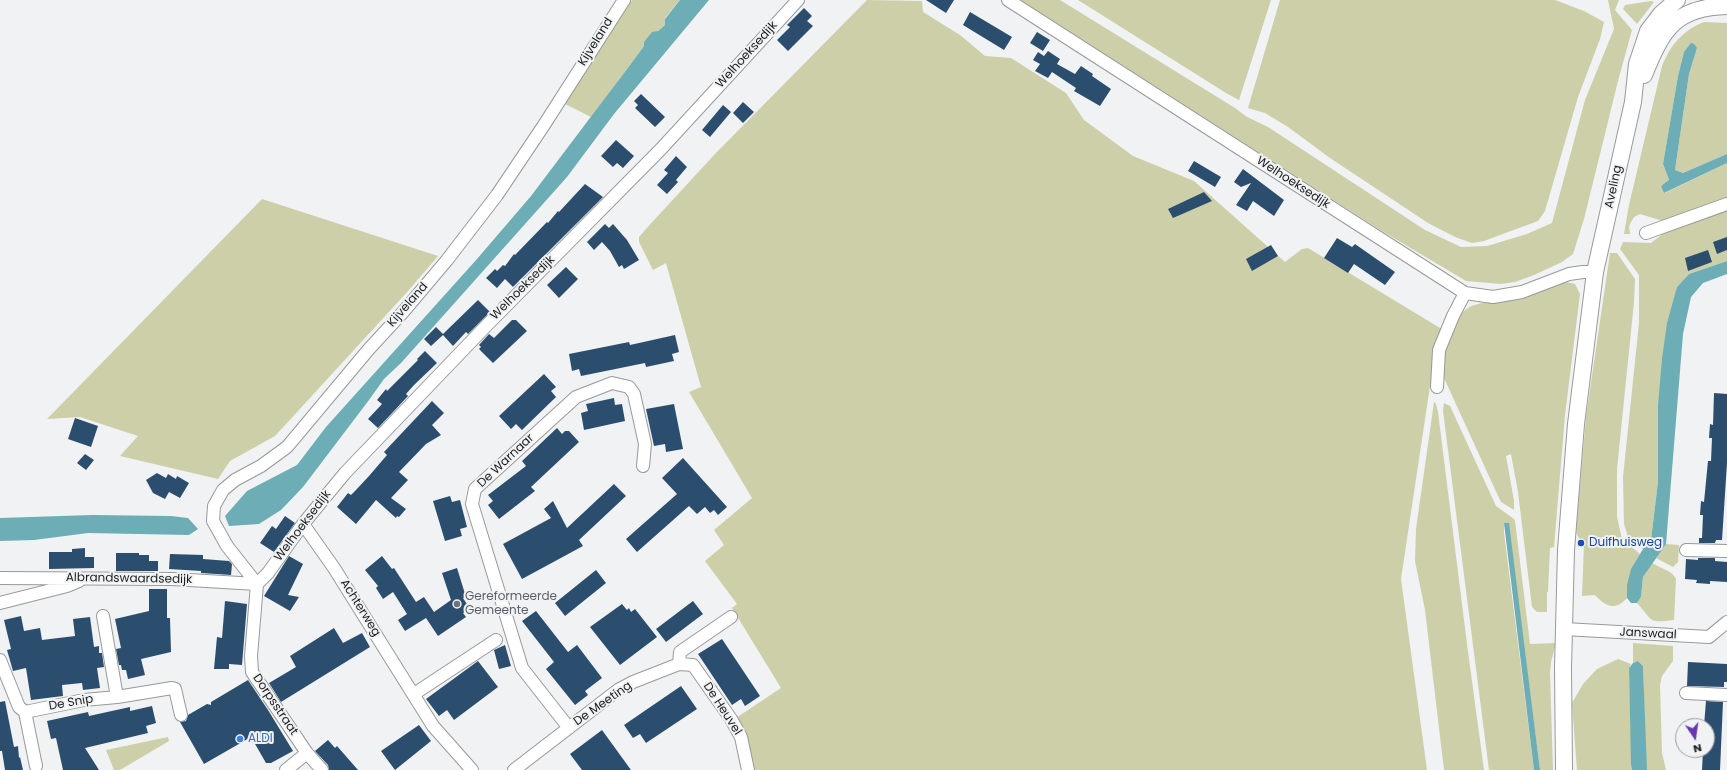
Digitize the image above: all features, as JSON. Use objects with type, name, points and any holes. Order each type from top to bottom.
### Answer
[{"type":"main road","name":"Aveling","points":[[1595,272],[1633,102],[1637,64],[1648,31],[1660,14],[1677,0]]},
{"type":"main road","name":"Aveling","points":[[1633,102],[1653,52],[1673,23],[1690,12],[1707,7],[1727,6]]},
{"type":"main road","points":[[1564,770],[1564,629],[1570,487],[1576,424],[1595,272]]},
{"type":"street","name":"Kijveland","points":[[257,584],[227,546],[213,521],[214,506],[223,490],[235,480],[261,466],[287,447],[369,349],[448,260],[497,195],[624,0]]},
{"type":"street","name":"Welhoeksedijk","points":[[257,584],[268,573],[303,524],[345,473],[487,324],[661,149],[798,0]]},
{"type":"street","name":"Welhoeksedijk","points":[[1008,0],[1465,293],[1493,297],[1522,292],[1569,274],[1595,272]]},
{"type":"street","points":[[1646,233],[1727,204]]},
{"type":"street","points":[[1437,387],[1439,350],[1453,316],[1465,293]]},
{"type":"street","name":"De Warnaar","points":[[569,728],[522,668],[472,504],[475,489],[576,397],[612,384],[629,387],[634,394],[645,444],[643,466]]},
{"type":"street","name":"Achterweg","points":[[303,524],[334,568],[433,726],[472,770]]},
{"type":"street","points":[[1686,550],[1727,551]]},
{"type":"street","name":"Albrandswaardsedijk","points":[[0,578],[172,579],[257,584]]},
{"type":"street","points":[[0,603],[67,586],[86,578]]},
{"type":"street","name":"Dorpsstraat","points":[[257,584],[251,656],[252,672],[307,753],[322,770]]},
{"type":"street","points":[[103,616],[117,697]]},
{"type":"street","points":[[679,664],[680,652],[730,617]]},
{"type":"street","name":"Janswaal","points":[[1564,629],[1709,637],[1727,622]]},
{"type":"street","points":[[414,694],[496,640]]},
{"type":"street","points":[[0,660],[19,707],[26,712],[36,766]]},
{"type":"street","name":"De Meeting","points":[[514,770],[618,690],[633,682],[679,664]]},
{"type":"street","name":"De Heuvel","points":[[679,664],[693,665],[730,719],[741,737],[748,770]]},
{"type":"street","name":"De Snip","points":[[26,712],[84,700],[117,697],[172,688],[175,689],[180,715]]},
{"type":"street","points":[[1686,693],[1727,695]]},
{"type":"street","points":[[286,770],[307,753]]},
{"type":"green space","points":[[632,0],[680,0],[665,18],[665,25],[644,42],[644,46],[591,117],[565,104],[616,22]]},
{"type":"green space","points":[[867,0],[922,1],[923,12],[960,35],[985,56],[1011,58],[1066,93],[1084,120],[1133,156],[1194,181],[1285,262],[1302,249],[1308,248],[1445,331],[1437,353],[1430,386],[1401,579],[1427,770],[754,770],[749,747],[736,718],[781,688],[732,608],[737,604],[705,561],[724,545],[714,530],[752,498],[689,392],[701,387],[666,263],[653,270],[639,242],[639,237],[714,155]]},
{"type":"green space","points":[[1020,0],[1060,0],[1235,108],[1247,117],[1268,127],[1425,230],[1461,247],[1487,246],[1527,234],[1552,223],[1585,100],[1614,29],[1608,0],[1619,0],[1615,10],[1632,30],[1584,219],[1573,254],[1562,262],[1534,275],[1515,282],[1501,284],[1466,281],[1382,231]]},
{"type":"green space","points":[[1078,0],[1271,0],[1239,100]]},
{"type":"green space","points":[[1280,0],[1555,0],[1584,11],[1604,22],[1600,39],[1578,97],[1545,211],[1538,221],[1484,241],[1472,243],[1455,237],[1428,223],[1330,158],[1288,127],[1265,113],[1248,108]]},
{"type":"green space","points":[[1651,1],[1654,2],[1637,24],[1623,9],[1625,5]]},
{"type":"green space","points":[[1704,22],[1727,23],[1727,154],[1683,173],[1675,170],[1689,74],[1697,48],[1684,52],[1678,76],[1663,164],[1669,181],[1661,186],[1665,193],[1727,163],[1727,198],[1663,221],[1640,214],[1634,217],[1631,222],[1629,227],[1630,234],[1624,234],[1629,205],[1665,58],[1678,39],[1696,25]]},
{"type":"green space","points":[[262,199],[438,256],[409,290],[275,436],[230,461],[218,479],[120,456],[138,436],[80,417],[47,419]]},
{"type":"green space","points":[[1727,209],[1727,261],[1689,274],[1677,287],[1658,405],[1658,482],[1651,540],[1643,549],[1629,540],[1624,524],[1623,477],[1639,323],[1639,275],[1620,249],[1623,242],[1651,243],[1664,233]]},
{"type":"green space","points":[[1610,253],[1617,253],[1635,279],[1617,469],[1617,517],[1622,539],[1640,554],[1630,575],[1627,598],[1615,606],[1607,605],[1595,595],[1582,596],[1584,544],[1581,543],[1576,532],[1586,417]]},
{"type":"green space","points":[[1566,282],[1575,284],[1580,294],[1565,415],[1554,547],[1550,548],[1547,612],[1537,612],[1532,607],[1518,492],[1511,454],[1506,456],[1514,501],[1514,510],[1501,502],[1444,378],[1441,369],[1441,359],[1457,316],[1471,306],[1482,303],[1501,302]]},
{"type":"green space","points":[[1434,402],[1438,412],[1484,770],[1444,770],[1425,610],[1415,561],[1416,529]]},
{"type":"green space","points":[[1444,403],[1450,406],[1496,506],[1515,521],[1530,644],[1556,643],[1550,673],[1553,770],[1540,770],[1508,523],[1504,524],[1504,533],[1534,770],[1489,770],[1443,411]]},
{"type":"green space","points":[[1666,544],[1679,545],[1678,562],[1673,567],[1656,558]]},
{"type":"green space","points":[[1652,563],[1672,574],[1676,579],[1674,620],[1652,620],[1637,603],[1641,597],[1643,577]]},
{"type":"green space","points":[[1633,643],[1673,646],[1673,661],[1662,676],[1660,685],[1662,753],[1666,770],[1647,770],[1646,767],[1643,666],[1638,661],[1633,663]]},
{"type":"green space","points":[[1618,659],[1631,664],[1629,668],[1632,770],[1577,770],[1572,703],[1583,684],[1597,669]]},
{"type":"green space","points":[[168,737],[169,741],[120,770],[114,770],[106,750]]},
{"type":"water","points":[[680,0],[709,0],[614,114],[567,177],[401,363],[384,379],[303,487],[281,510],[259,524],[229,526],[225,516],[247,491],[297,465],[326,427],[477,259],[531,196],[644,46],[644,42],[652,32],[658,31],[665,25],[665,19]]},
{"type":"water","points":[[1691,43],[1697,48],[1689,74],[1675,170],[1683,173],[1727,154],[1727,163],[1664,193],[1661,186],[1669,180],[1663,164],[1678,76],[1684,52]]},
{"type":"water","points":[[1727,261],[1727,274],[1703,283],[1691,297],[1683,334],[1666,544],[1643,577],[1641,597],[1637,603],[1631,603],[1627,598],[1627,585],[1631,569],[1643,549],[1651,540],[1658,482],[1658,405],[1662,359],[1667,323],[1677,287],[1689,274]]},
{"type":"water","points":[[92,515],[171,516],[188,518],[198,529],[189,535],[88,533],[34,540],[0,541],[0,518]]},
{"type":"water","points":[[1504,523],[1509,523],[1540,770],[1534,770]]},
{"type":"water","points":[[1638,661],[1643,666],[1647,770],[1632,770],[1631,764],[1629,668],[1633,663]]},
{"type":"building","points":[[926,0],[954,0],[946,13]]},
{"type":"building","points":[[804,8],[812,16],[807,21],[813,26],[788,51],[777,40],[790,27],[787,25]]},
{"type":"building","points":[[970,12],[1012,37],[1004,50],[963,25]]},
{"type":"building","points":[[1037,32],[1050,40],[1043,51],[1030,43]]},
{"type":"building","points":[[1048,51],[1060,59],[1057,64],[1075,74],[1081,66],[1093,74],[1092,76],[1111,89],[1100,106],[1074,91],[1076,88],[1052,72],[1048,78],[1035,71],[1040,64],[1033,60],[1038,52],[1044,56]]},
{"type":"building","points":[[641,94],[665,117],[655,127],[635,108],[638,105],[634,101]]},
{"type":"building","points":[[743,102],[754,112],[743,123],[733,113]]},
{"type":"building","points":[[723,105],[731,112],[710,137],[702,130]]},
{"type":"building","points":[[616,140],[634,156],[623,168],[617,163],[613,167],[601,156]]},
{"type":"building","points":[[676,156],[687,167],[676,180],[678,182],[667,194],[657,185],[668,173],[664,170]]},
{"type":"building","points":[[1194,161],[1221,177],[1215,187],[1188,171]]},
{"type":"building","points":[[1243,169],[1284,200],[1274,216],[1253,201],[1247,211],[1236,205],[1251,183],[1241,187],[1234,182]]},
{"type":"building","points":[[585,184],[603,197],[513,287],[505,279],[497,288],[486,278],[495,269],[497,271],[503,265],[505,266],[514,254],[515,255],[547,222],[548,223]]},
{"type":"building","points":[[1204,192],[1212,201],[1173,218],[1168,209]]},
{"type":"building","points":[[605,224],[609,228],[613,224],[627,240],[639,260],[624,269],[622,265],[619,267],[610,251],[602,242],[594,250],[587,242]]},
{"type":"building","points":[[1727,237],[1727,250],[1717,254],[1713,242]]},
{"type":"building","points":[[1337,238],[1352,247],[1355,244],[1395,272],[1385,285],[1354,264],[1348,273],[1324,258]]},
{"type":"building","points":[[1271,245],[1278,256],[1252,271],[1246,259]]},
{"type":"building","points":[[1708,250],[1712,262],[1688,271],[1685,258]]},
{"type":"building","points":[[566,267],[578,279],[559,298],[547,285]]},
{"type":"building","points":[[478,300],[490,312],[468,334],[466,332],[453,346],[443,335],[431,346],[424,339],[436,327],[443,334]]},
{"type":"building","points":[[512,320],[516,320],[527,331],[493,363],[479,349],[481,347],[479,345],[489,334],[494,338]]},
{"type":"building","points":[[675,335],[679,352],[672,354],[674,361],[646,367],[645,363],[581,376],[579,369],[572,371],[569,354],[629,342],[630,345]]},
{"type":"building","points":[[425,351],[437,363],[414,385],[406,394],[408,396],[378,428],[368,419],[382,404],[377,400],[386,389],[387,391],[418,360],[417,359]]},
{"type":"building","points":[[544,374],[556,387],[551,391],[556,397],[522,430],[516,424],[511,429],[499,416]]},
{"type":"building","points":[[1714,393],[1727,394],[1727,463],[1722,540],[1716,540],[1715,543],[1699,543],[1699,538],[1702,538],[1703,515],[1700,515],[1701,501],[1704,502],[1708,461],[1711,461],[1712,438],[1709,438],[1710,424],[1713,425]]},
{"type":"building","points":[[614,398],[615,405],[622,404],[625,421],[584,430],[581,413],[588,411],[586,404]]},
{"type":"building","points":[[432,401],[444,413],[432,425],[441,435],[426,444],[399,472],[408,480],[391,498],[406,509],[399,517],[397,516],[396,518],[376,500],[356,524],[337,507],[348,493],[351,495],[369,476],[387,455],[384,452]]},
{"type":"building","points":[[674,404],[683,449],[666,452],[665,444],[654,446],[646,409]]},
{"type":"building","points":[[75,418],[98,426],[91,447],[68,439]]},
{"type":"building","points":[[557,428],[562,434],[565,431],[569,431],[579,442],[531,487],[535,491],[499,519],[488,505],[493,501],[488,495],[526,466],[522,461]]},
{"type":"building","points":[[85,454],[94,460],[86,470],[77,463]]},
{"type":"building","points":[[683,458],[727,507],[718,515],[714,510],[710,513],[705,507],[697,514],[689,506],[637,552],[626,539],[677,494],[662,478]]},
{"type":"building","points":[[157,473],[166,478],[168,474],[176,479],[177,476],[189,483],[180,498],[169,492],[165,499],[153,493],[146,480]]},
{"type":"building","points":[[614,484],[626,496],[579,540],[583,546],[522,579],[503,544],[551,518],[544,509],[553,501],[567,528]]},
{"type":"building","points":[[450,496],[452,502],[460,500],[467,527],[460,529],[462,536],[445,541],[433,501]]},
{"type":"building","points":[[285,516],[295,523],[274,552],[260,543],[272,526],[276,529]]},
{"type":"building","points":[[85,548],[85,557],[94,557],[94,568],[49,569],[49,552],[72,552],[72,549]]},
{"type":"building","points":[[116,553],[139,553],[139,555],[149,555],[149,561],[158,561],[158,571],[116,571]]},
{"type":"building","points":[[170,554],[203,555],[203,559],[229,561],[232,564],[231,575],[169,569]]},
{"type":"building","points":[[289,556],[303,564],[288,595],[299,597],[290,611],[264,596]]},
{"type":"building","points":[[382,556],[392,569],[394,568],[416,602],[424,597],[434,612],[451,600],[442,573],[457,568],[466,597],[463,598],[470,609],[463,613],[466,617],[438,636],[426,618],[405,631],[398,620],[407,614],[393,592],[383,599],[376,588],[378,586],[365,570]]},
{"type":"building","points":[[1698,558],[1715,558],[1715,561],[1727,562],[1727,582],[1710,581],[1710,584],[1696,583],[1697,580],[1685,579],[1686,559],[1698,560]]},
{"type":"building","points":[[596,570],[606,583],[565,616],[555,603]]},
{"type":"building","points":[[149,589],[167,589],[167,618],[170,618],[171,652],[141,659],[145,675],[128,679],[126,670],[122,670],[121,665],[119,665],[116,649],[121,648],[115,619],[149,611]]},
{"type":"building","points":[[225,601],[247,604],[242,665],[229,664],[229,669],[214,669],[217,637],[222,638]]},
{"type":"building","points":[[693,601],[703,614],[666,642],[656,629]]},
{"type":"building","points":[[622,604],[627,610],[629,608],[631,612],[635,609],[657,637],[620,665],[590,627]]},
{"type":"building","points":[[536,611],[568,652],[577,645],[602,678],[585,691],[588,695],[575,705],[546,669],[554,662],[522,621]]},
{"type":"building","points":[[21,616],[24,631],[40,628],[42,640],[75,636],[73,619],[90,617],[94,647],[99,646],[99,653],[102,653],[104,667],[97,668],[100,688],[83,690],[82,683],[62,685],[63,696],[31,700],[26,668],[13,671],[7,650],[11,649],[4,620]]},
{"type":"building","points":[[334,628],[343,643],[362,633],[370,647],[281,702],[269,683],[296,667],[290,656]]},
{"type":"building","points":[[722,639],[760,696],[745,706],[741,699],[732,705],[698,654]]},
{"type":"building","points":[[505,645],[511,666],[499,669],[494,650]]},
{"type":"building","points":[[478,661],[498,687],[454,720],[447,710],[439,716],[426,699]]},
{"type":"building","points":[[1688,662],[1727,664],[1727,682],[1724,682],[1724,687],[1687,686]]},
{"type":"building","points":[[248,680],[293,751],[271,763],[266,763],[251,737],[204,764],[180,722],[186,721],[188,715],[207,704],[211,705],[211,702]]},
{"type":"building","points":[[681,686],[697,709],[646,743],[640,734],[633,738],[624,725]]},
{"type":"building","points":[[5,701],[14,747],[18,746],[19,758],[20,757],[23,770],[5,770],[2,751],[0,751],[0,702]]},
{"type":"building","points":[[1706,701],[1723,702],[1720,770],[1702,770],[1703,758],[1715,758],[1715,718],[1705,718]]},
{"type":"building","points":[[152,706],[156,723],[146,726],[148,733],[85,748],[99,770],[63,770],[56,738],[51,739],[47,721],[88,712],[89,716],[130,707],[130,711]]},
{"type":"building","points":[[419,725],[431,741],[395,770],[381,751]]},
{"type":"building","points":[[602,730],[631,770],[582,770],[570,754]]},
{"type":"building","points":[[328,740],[335,748],[337,746],[358,770],[329,770],[328,765],[315,751]]},
{"type":"place","name":"Duifhuisweg","points":[[1581,543]]},
{"type":"place","name":"Gereformeerde Gemeente","points":[[457,604]]},
{"type":"place","name":"ALDI","points":[[240,739]]}]
